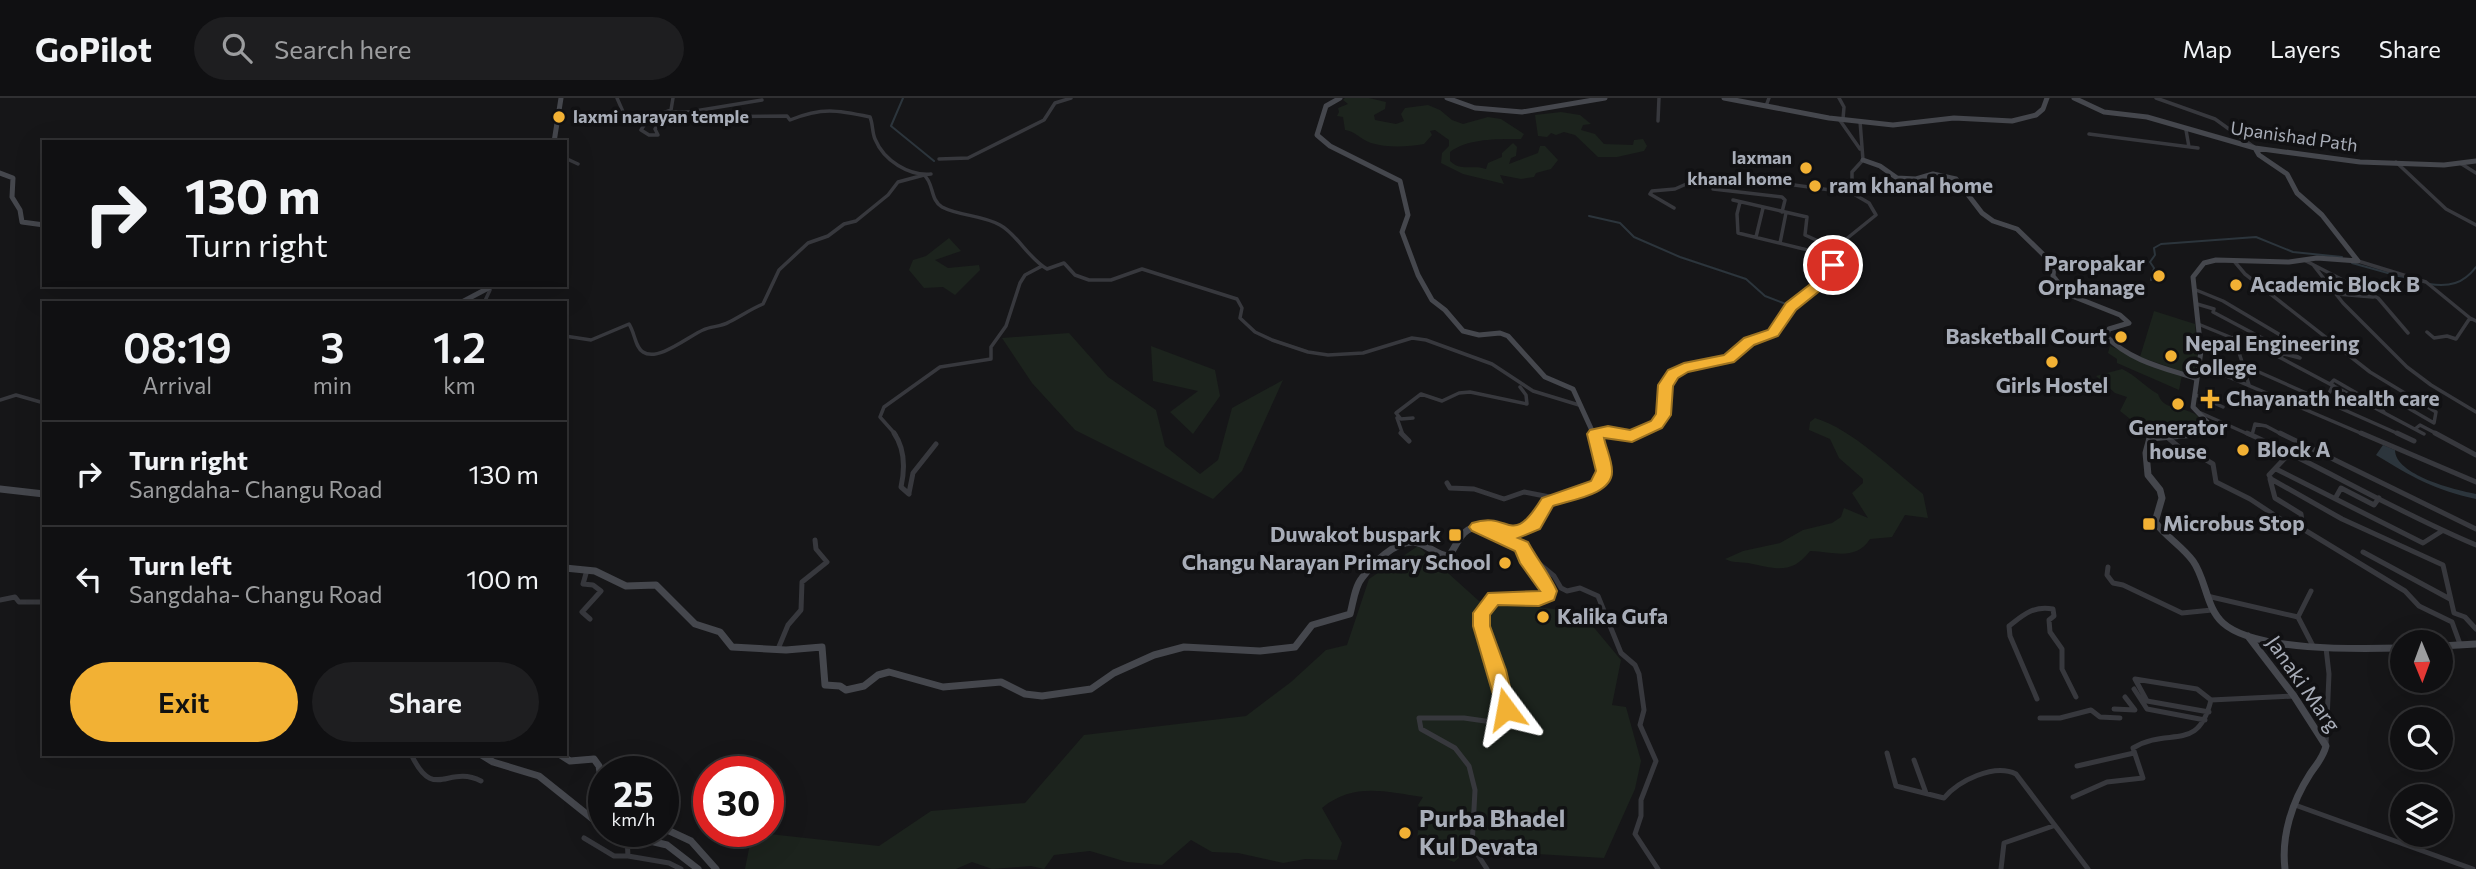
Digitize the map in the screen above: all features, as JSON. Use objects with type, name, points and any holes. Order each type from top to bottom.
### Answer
[{"type":"street","points":[[555,140],[559,128],[555,110],[561,98]]},
{"type":"street","points":[[617,98],[624,114],[648,119]]},
{"type":"street","points":[[673,98],[671,110],[648,119],[641,130],[658,135],[655,129],[657,126],[681,117],[787,116],[790,120],[814,110],[870,117],[875,125],[875,141],[887,158],[901,170],[924,175],[929,179],[933,196],[940,206],[1001,225],[1029,256],[1047,269],[1064,263],[1075,275],[1094,281],[1111,280],[1134,270],[1155,272],[1237,299],[1241,304],[1242,322],[1255,332],[1308,352],[1347,355],[1378,350],[1412,338],[1426,340],[1492,364],[1518,383],[1578,405]]},
{"type":"street","points":[[939,159],[968,158],[1044,120],[1055,103],[1071,98]]},
{"type":"street","points":[[567,568],[587,570],[625,586],[656,585],[695,624],[719,632],[732,647],[778,650],[822,647],[822,679],[825,685],[840,686],[846,690],[864,686],[878,675],[889,673],[938,687],[1001,682],[1025,694],[1042,696],[1091,689],[1114,673],[1154,655],[1184,647],[1222,646],[1260,651],[1295,647],[1312,625],[1350,614],[1360,579],[1398,544],[1413,541],[1426,545],[1439,555],[1448,556],[1465,532],[1478,527],[1496,526],[1513,532],[1534,525],[1547,502],[1596,485],[1603,478],[1604,471],[1595,434],[1578,405],[1573,389],[1545,377],[1508,336],[1500,333],[1479,335],[1463,331],[1432,300],[1418,275],[1402,232],[1408,215],[1400,181],[1330,146],[1317,135],[1326,106],[1340,98]]},
{"type":"street","points":[[1447,98],[1486,109],[1511,111],[1556,110],[1605,98]]},
{"type":"street","points":[[1658,121],[1659,98]]},
{"type":"street","points":[[1724,98],[1841,119],[1898,125],[1955,118],[2010,120],[2036,117],[2045,109],[2047,98]]},
{"type":"street","points":[[1766,106],[1769,98]]},
{"type":"street","points":[[1839,98],[1844,107],[1841,119],[1862,150]]},
{"type":"street","name":"Upanishad Path","points":[[2074,98],[2104,112],[2140,115],[2255,148],[2337,160],[2460,163],[2476,161]]},
{"type":"street","points":[[2156,98],[2215,120],[2255,148],[2259,155],[2287,174],[2297,193],[2322,215],[2358,261]]},
{"type":"street","points":[[664,112],[687,113],[740,101],[762,100]]},
{"type":"street","points":[[1852,193],[1852,172],[1863,160],[1860,121]]},
{"type":"street","points":[[2186,130],[2189,148]]},
{"type":"street","points":[[2089,134],[2198,148]]},
{"type":"street","points":[[567,159],[578,164]]},
{"type":"street","points":[[1863,160],[1880,166],[1897,178],[1916,179],[1933,174],[1956,180],[1982,213],[1993,221],[2017,229],[2043,252],[2054,265],[2053,276],[2067,294],[2120,315],[2129,323],[2109,329],[2106,336],[2110,343],[2137,358],[2195,378]]},
{"type":"street","points":[[2396,162],[2445,208],[2469,224],[2476,225]]},
{"type":"street","points":[[2460,163],[2476,173]]},
{"type":"street","points":[[0,173],[13,178],[12,197],[20,210],[22,222],[42,225]]},
{"type":"street","points":[[567,336],[591,340],[629,324],[635,333],[637,346],[645,354],[653,355],[668,350],[705,329],[727,324],[746,311],[763,304],[779,270],[808,243],[828,236],[844,224],[856,221],[861,214],[890,196],[898,183],[931,174]]},
{"type":"street","points":[[1674,208],[1650,194],[1651,191],[1675,189],[1693,181],[1714,178],[1744,178],[1783,181],[1810,188],[1852,193],[1869,203],[1876,215],[1845,240],[1827,245],[1805,235],[1807,218],[1733,200]]},
{"type":"street","points":[[1763,181],[1764,194]]},
{"type":"street","points":[[1713,189],[1756,192],[1784,198],[1780,243]]},
{"type":"street","points":[[1752,205],[1756,192]]},
{"type":"street","points":[[1595,434],[1608,431],[1632,436],[1641,434],[1661,420],[1666,404],[1666,385],[1673,374],[1684,368],[1728,359],[1749,341],[1776,331],[1791,306],[1832,274],[1833,265],[1824,254],[1738,233],[1737,214],[1740,202]]},
{"type":"street","points":[[1756,237],[1763,208]]},
{"type":"street","points":[[1824,254],[1827,245]]},
{"type":"street","points":[[2476,321],[2426,282],[2358,261],[2216,260],[2204,263],[2193,276],[2202,351],[2195,378],[2196,395],[2193,407],[2476,545]]},
{"type":"street","points":[[2233,260],[2245,274],[2360,364],[2436,412],[2436,420],[2434,423],[2403,405]]},
{"type":"street","points":[[2303,260],[2378,298],[2408,333]]},
{"type":"street","points":[[2314,265],[2313,268],[2408,369],[2476,412]]},
{"type":"street","points":[[936,444],[912,475],[907,485],[909,494],[901,487],[905,468],[901,461],[902,447],[892,428],[880,417],[884,407],[940,367],[991,359],[991,347],[1006,326],[1020,283],[1025,275],[1042,266]]},
{"type":"street","points":[[464,301],[492,287]]},
{"type":"street","points":[[2196,290],[2223,301],[2297,345]]},
{"type":"street","points":[[2337,294],[2378,298]]},
{"type":"street","points":[[2197,304],[2214,309],[2213,312],[2300,358],[2284,354],[2279,357]]},
{"type":"street","points":[[2427,332],[2434,338],[2448,336],[2456,340],[2470,318]]},
{"type":"street","points":[[2197,324],[2279,357],[2332,385]]},
{"type":"street","points":[[2234,337],[2249,385]]},
{"type":"street","points":[[2198,364],[2476,482]]},
{"type":"street","points":[[2243,365],[2414,440]]},
{"type":"street","points":[[2325,402],[2326,394],[2334,380],[2383,408],[2384,413],[2424,434]]},
{"type":"street","points":[[1409,441],[1400,432],[1398,410],[1420,394],[1442,401],[1461,392],[1485,393],[1527,404],[1526,395],[1518,383]]},
{"type":"street","points":[[2196,395],[2223,407]]},
{"type":"street","points":[[0,400],[16,396],[42,402]]},
{"type":"street","points":[[2201,413],[2209,424],[2210,432],[2198,436],[2150,438],[2146,453],[2148,475],[2160,490],[2162,498],[2155,522],[2162,533],[2191,557],[2213,610],[2231,630],[2248,636],[2313,646],[2390,648]]},
{"type":"street","points":[[1397,417],[1413,418]]},
{"type":"street","points":[[2252,435],[2255,424],[2266,426],[2476,529]]},
{"type":"street","points":[[2415,429],[2420,425],[2476,455]]},
{"type":"street","points":[[2166,437],[2179,447],[2181,454],[2203,458],[2213,464],[2216,482],[2227,490],[2234,490],[2256,502],[2297,530],[2303,529],[2452,622]]},
{"type":"street","points":[[2269,477],[2286,457],[2284,450]]},
{"type":"street","points":[[2275,469],[2336,497],[2423,543],[2442,530]]},
{"type":"street","points":[[2269,477],[2275,498],[2301,514],[2303,529]]},
{"type":"street","points":[[2269,477],[2342,519],[2443,565],[2454,613],[2452,622],[2461,645]]},
{"type":"street","points":[[1447,483],[1450,488],[1474,489],[1504,499],[1524,492],[1556,498]]},
{"type":"street","points":[[0,489],[17,487],[35,495],[42,494]]},
{"type":"street","points":[[2336,497],[2341,488],[2374,505],[2379,498]]},
{"type":"street","points":[[1478,527],[1522,547],[1549,591],[1548,595],[1527,600],[1494,598],[1481,613],[1481,626],[1506,704],[1499,723],[1464,718],[1419,718],[1421,729],[1444,737],[1468,759],[1476,803],[1470,841],[1475,855],[1487,869]]},
{"type":"street","points":[[778,650],[788,625],[801,610],[802,582],[827,562],[816,549],[814,540]]},
{"type":"street","points":[[1524,551],[1554,576],[1561,588],[1567,591],[1580,588],[1601,599],[1620,653],[1635,665],[1639,674],[1644,710],[1640,726],[1656,761],[1641,800],[1640,823],[1635,828],[1635,834],[1658,869]]},
{"type":"street","points":[[2363,552],[2451,600]]},
{"type":"street","points":[[2108,567],[2107,575],[2113,583],[2123,584],[2182,613],[2213,610]]},
{"type":"street","points":[[587,570],[583,584],[593,585],[601,591],[582,612],[590,619]]},
{"type":"street","points":[[2298,617],[2311,591]]},
{"type":"street","points":[[2207,596],[2298,617],[2313,646]]},
{"type":"street","points":[[0,600],[15,597],[19,602],[42,602]]},
{"type":"street","points":[[2037,699],[2010,636],[2009,626],[2031,609],[2041,607],[2053,609],[2050,632],[2062,649],[2062,669],[2076,697]]},
{"type":"street","points":[[2454,613],[2466,617],[2476,629]]},
{"type":"street","name":"Janaki Marg","points":[[2248,636],[2294,696],[2326,746],[2326,752],[2309,776],[2295,805],[2285,844],[2285,869]]},
{"type":"street","points":[[2454,645],[2476,645]]},
{"type":"street","points":[[2326,647],[2329,674],[2326,746]]},
{"type":"street","points":[[2209,712],[2147,701],[2135,679],[2197,689],[2211,700],[2294,696]]},
{"type":"street","points":[[2134,689],[2147,709],[2206,720]]},
{"type":"street","points":[[2114,709],[2135,710],[2125,696]]},
{"type":"street","points":[[2073,797],[2104,781],[2121,777],[2143,778],[2133,748],[2140,743],[2182,738],[2200,728],[2206,720],[2211,700]]},
{"type":"street","points":[[2039,718],[2060,718],[2091,710],[2100,717],[2120,718]]},
{"type":"street","points":[[2077,766],[2134,752]]},
{"type":"street","points":[[1887,753],[1896,786],[1944,798],[1955,783],[1966,778],[2010,771],[2016,774],[2088,869]]},
{"type":"street","points":[[412,756],[416,767],[431,780],[439,782],[466,776],[481,781]]},
{"type":"street","points":[[483,756],[493,762],[539,776],[588,815]]},
{"type":"street","points":[[562,756],[570,761],[588,760]]},
{"type":"street","points":[[1914,760],[1926,793]]},
{"type":"street","points":[[2295,805],[2473,869]]},
{"type":"street","points":[[2001,869],[2004,843],[2053,826]]},
{"type":"street","points":[[679,835],[691,841],[716,869]]},
{"type":"street","points":[[584,838],[614,856],[662,862],[681,869]]},
{"type":"street","points":[[628,847],[628,856]]},
{"type":"street","points":[[672,847],[698,869]]},
{"type":"shaded area","points":[[1369,98],[1386,102],[1385,109],[1374,115],[1375,120],[1396,124],[1404,121],[1401,114],[1405,108],[1428,105],[1463,124],[1488,117],[1501,119],[1524,134],[1521,139],[1484,140],[1457,147],[1450,152],[1450,161],[1458,166],[1486,169],[1488,163],[1502,157],[1502,153],[1513,143],[1517,147],[1516,156],[1511,158],[1509,164],[1538,153],[1540,146],[1545,146],[1558,160],[1551,169],[1536,173],[1534,177],[1521,179],[1500,175],[1504,184],[1463,174],[1441,163],[1442,153],[1449,146],[1449,140],[1435,130],[1430,131],[1432,135],[1424,144],[1384,146],[1371,143],[1345,130],[1343,117],[1337,116],[1338,108],[1348,104],[1343,100]]},
{"type":"shaded area","points":[[1561,112],[1580,115],[1591,124],[1583,125],[1581,130],[1595,134],[1604,144],[1633,145],[1634,140],[1643,139],[1647,146],[1644,151],[1617,157],[1598,157],[1575,135],[1564,132],[1556,135],[1551,133],[1547,137],[1538,136],[1535,115]]},
{"type":"shaded area","points":[[949,238],[961,251],[935,260],[948,268],[979,265],[980,270],[955,295],[943,287],[924,288],[909,270],[913,260],[926,256]]},
{"type":"shaded area","points":[[2154,311],[2195,324],[2198,359],[2192,375],[2140,357]]},
{"type":"shaded area","points":[[1069,333],[1108,377],[1156,410],[1165,446],[1200,474],[1218,460],[1232,408],[1283,380],[1242,471],[1213,499],[1075,430],[1032,383],[1002,338]]},
{"type":"shaded area","points":[[1151,346],[1215,370],[1220,396],[1193,434],[1170,412],[1198,391],[1153,381]]},
{"type":"shaded area","points":[[2110,346],[2182,375],[2179,390],[2117,363],[2117,359],[2108,353]]},
{"type":"shaded area","points":[[2122,369],[2158,394],[2168,405],[2197,416],[2204,422],[2209,433],[2159,436],[2139,426],[2120,411],[2127,397],[2115,393],[2096,376]]},
{"type":"shaded area","points":[[1815,418],[1829,423],[1858,441],[1923,494],[1928,518],[1905,515],[1892,537],[1870,539],[1851,553],[1810,551],[1803,559],[1789,567],[1774,568],[1725,559],[1743,551],[1780,543],[1803,530],[1832,523],[1841,517],[1844,508],[1868,518],[1852,493],[1863,483],[1863,479],[1839,458],[1830,439],[1809,430],[1810,422]]},
{"type":"shaded area","points":[[2383,445],[2395,450],[2398,459],[2415,474],[2441,485],[2476,494],[2476,499],[2436,487],[2401,470],[2376,455]]},
{"type":"shaded area","points":[[1418,546],[1479,601],[1581,612],[1621,660],[1612,705],[1626,707],[1641,761],[1635,789],[1604,858],[1503,852],[1478,842],[1454,862],[1431,853],[1417,839],[1421,811],[1418,805],[1423,797],[1370,791],[1346,795],[1322,808],[1342,843],[1337,860],[1305,859],[1283,863],[1238,853],[1212,852],[1191,840],[1162,865],[1127,862],[1090,851],[1054,855],[1044,869],[1031,866],[992,869],[972,862],[956,869],[745,869],[749,847],[784,847],[784,836],[879,846],[931,811],[1025,803],[1084,735],[1246,716],[1291,682],[1326,650],[1347,645],[1369,579]]},
{"type":"waterway","points":[[903,98],[891,126],[934,161]]},
{"type":"waterway","points":[[1589,216],[1620,223],[1634,237],[1680,257],[1746,279],[1765,296],[1786,304]]},
{"type":"waterway","points":[[2151,280],[2154,268],[2150,262],[2155,255],[2154,248],[2161,244],[2256,237],[2293,252],[2342,257]]},
{"type":"waterway","points":[[2352,263],[2420,282]]},
{"type":"waterway","points":[[2429,284],[2455,283],[2476,267]]},
{"type":"place","name":"laxmi narayan temple","points":[[559,117]]},
{"type":"place","name":"laxman khanal home","points":[[1806,168]]},
{"type":"place","name":"ram khanal home","points":[[1815,186]]},
{"type":"place","name":"Paropakar Orphanage","points":[[2159,276]]},
{"type":"place","name":"Academic Block B","points":[[2236,285]]},
{"type":"place","name":"Basketball Court","points":[[2121,337]]},
{"type":"place","name":"Nepal Engineering College","points":[[2171,356]]},
{"type":"place","name":"Girls Hostel","points":[[2052,362]]},
{"type":"place","name":"Chayanath health care","points":[[2210,399]]},
{"type":"place","name":"Generator house","points":[[2178,404]]},
{"type":"place","name":"Block A","points":[[2243,450]]},
{"type":"place","name":"Microbus Stop","points":[[2149,524]]},
{"type":"place","name":"Duwakot buspark","points":[[1455,535]]},
{"type":"place","name":"Changu Narayan Primary School","points":[[1505,563]]},
{"type":"place","name":"Kalika Gufa","points":[[1543,617]]},
{"type":"place","name":"Purba Bhadel Kul Devata","points":[[1405,833]]},
{"type":"route","points":[[1506,709],[1497,670],[1481,626],[1481,613],[1494,598],[1539,599],[1548,595],[1549,591],[1542,577],[1526,558],[1522,547],[1478,527],[1496,526],[1513,532],[1522,531],[1534,525],[1547,502],[1596,485],[1603,478],[1604,471],[1595,434],[1613,431],[1632,436],[1641,434],[1656,424],[1663,415],[1666,385],[1673,374],[1684,368],[1703,366],[1733,357],[1749,341],[1776,331],[1791,306],[1832,274],[1835,269],[1833,265]]}]
